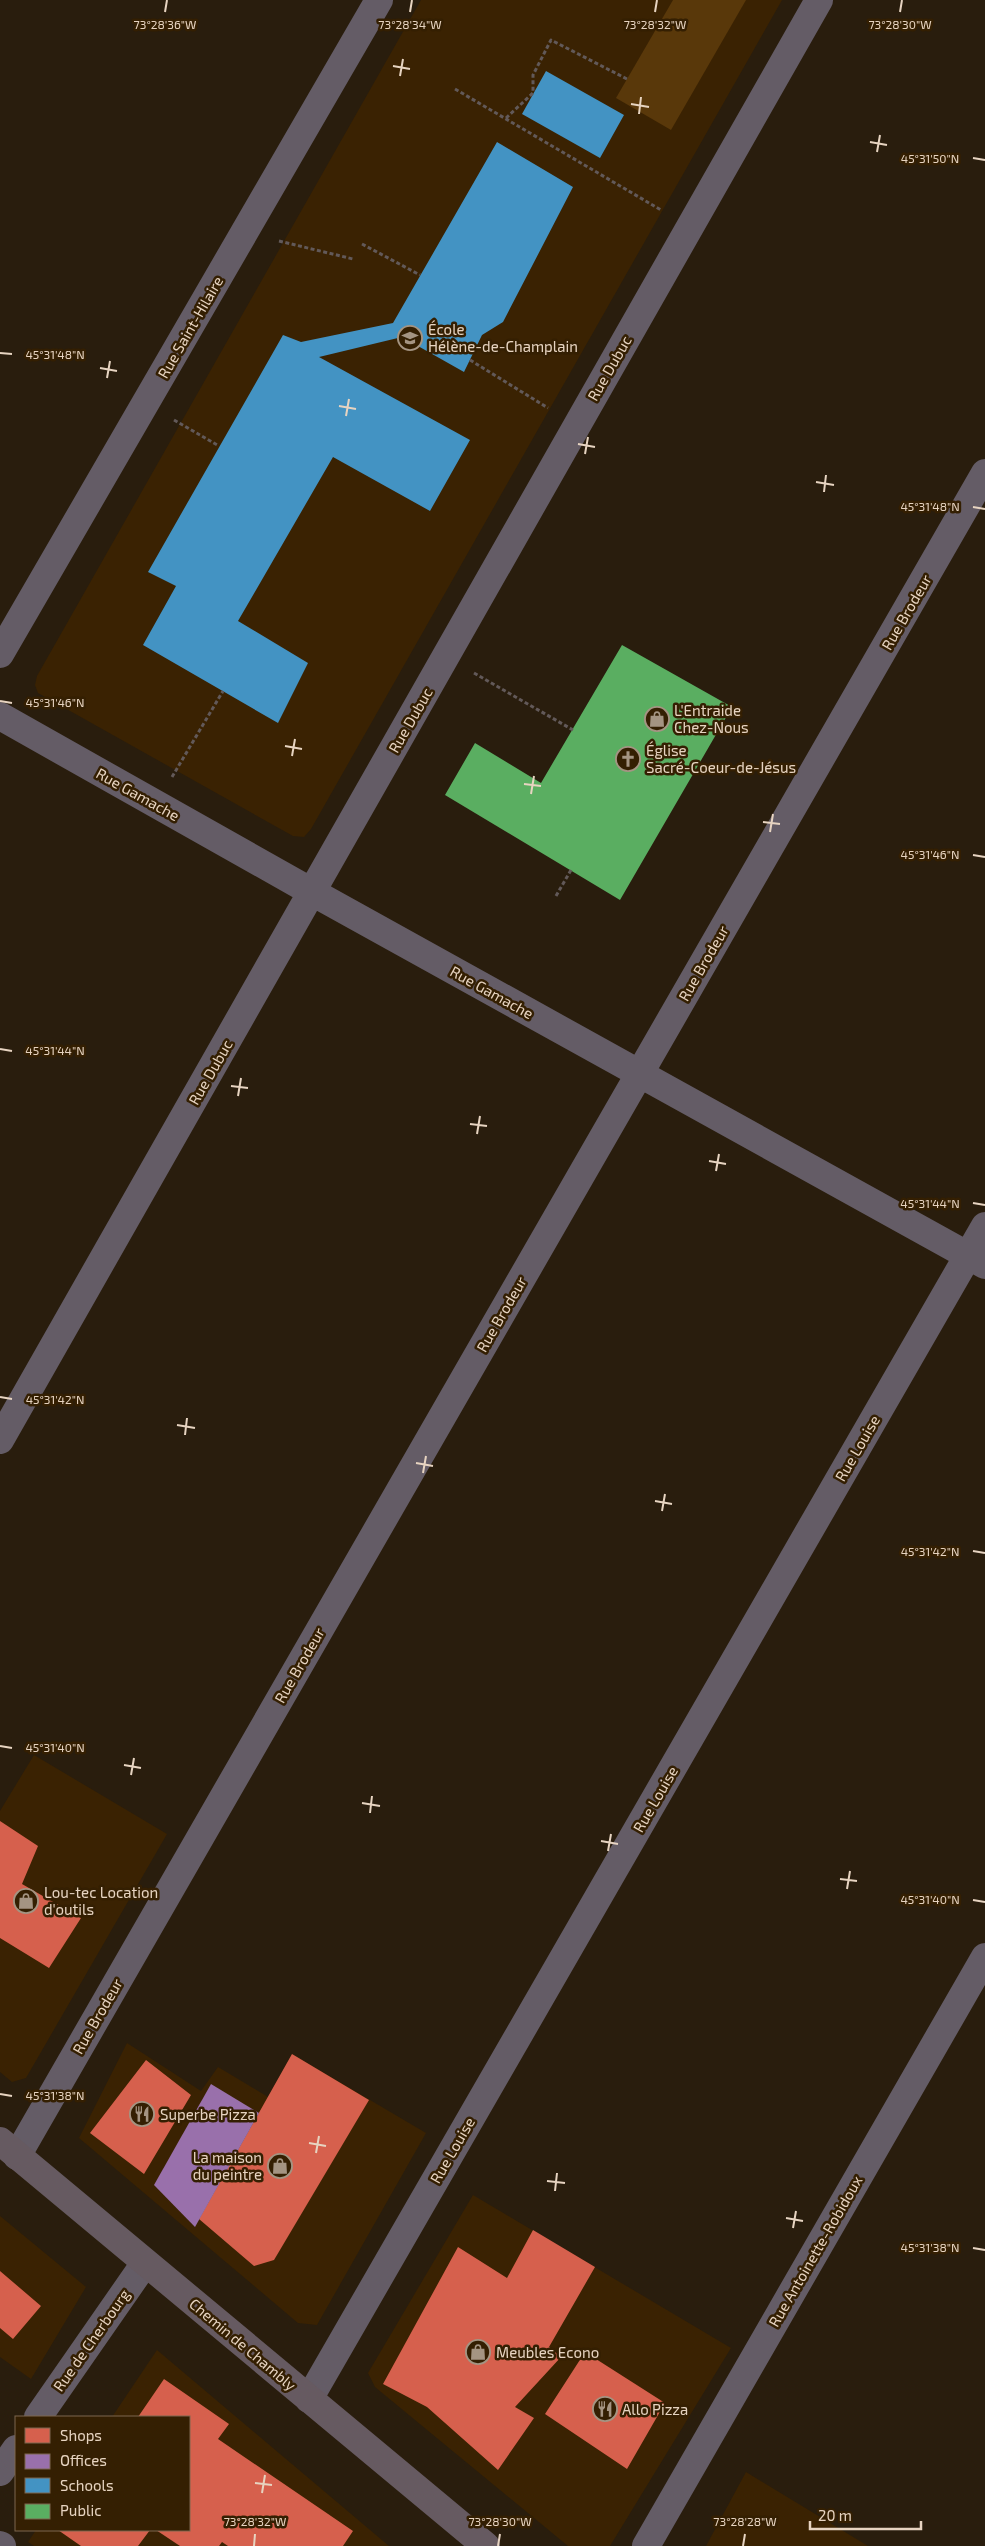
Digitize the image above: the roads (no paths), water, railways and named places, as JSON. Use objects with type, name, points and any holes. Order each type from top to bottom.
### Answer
[{"type":"main road","name":"Chemin de Chambly","points":[[9,2149],[486,2546]]},
{"type":"street","name":"Rue Saint-Hilaire","points":[[0,654],[379,0]]},
{"type":"street","name":"Rue Dubuc","points":[[0,1440],[819,0]]},
{"type":"street","name":"Rue Brodeur","points":[[9,2149],[639,1074],[985,473]]},
{"type":"street","name":"Rue Gamache","points":[[0,716],[312,892],[976,1260]]},
{"type":"street","name":"Rue Louise","points":[[309,2399],[976,1260],[985,1226]]},
{"type":"street","name":"Rue Antoinette-Robidoux","points":[[646,2546],[985,1957]]},
{"type":"street","name":"Rue de Cherbourg","points":[[39,2416],[145,2263]]},
{"type":"street","points":[[0,2472],[15,2450]]},
{"type":"place","name":"École Hélène-de-Champlain","points":[[410,338]]},
{"type":"place","name":"L'Entraide Chez-Nous","points":[[657,719]]},
{"type":"place","name":"Église Sacré-Coeur-de-Jésus","points":[[628,759]]},
{"type":"place","name":"Lou-tec Location d'outils","points":[[26,1901]]},
{"type":"place","name":"Superbe Pizza","points":[[142,2114]]},
{"type":"place","name":"La maison du peintre","points":[[280,2166]]},
{"type":"place","name":"Meubles Econo","points":[[478,2352]]},
{"type":"place","name":"Allo Pizza","points":[[605,2409]]}]
